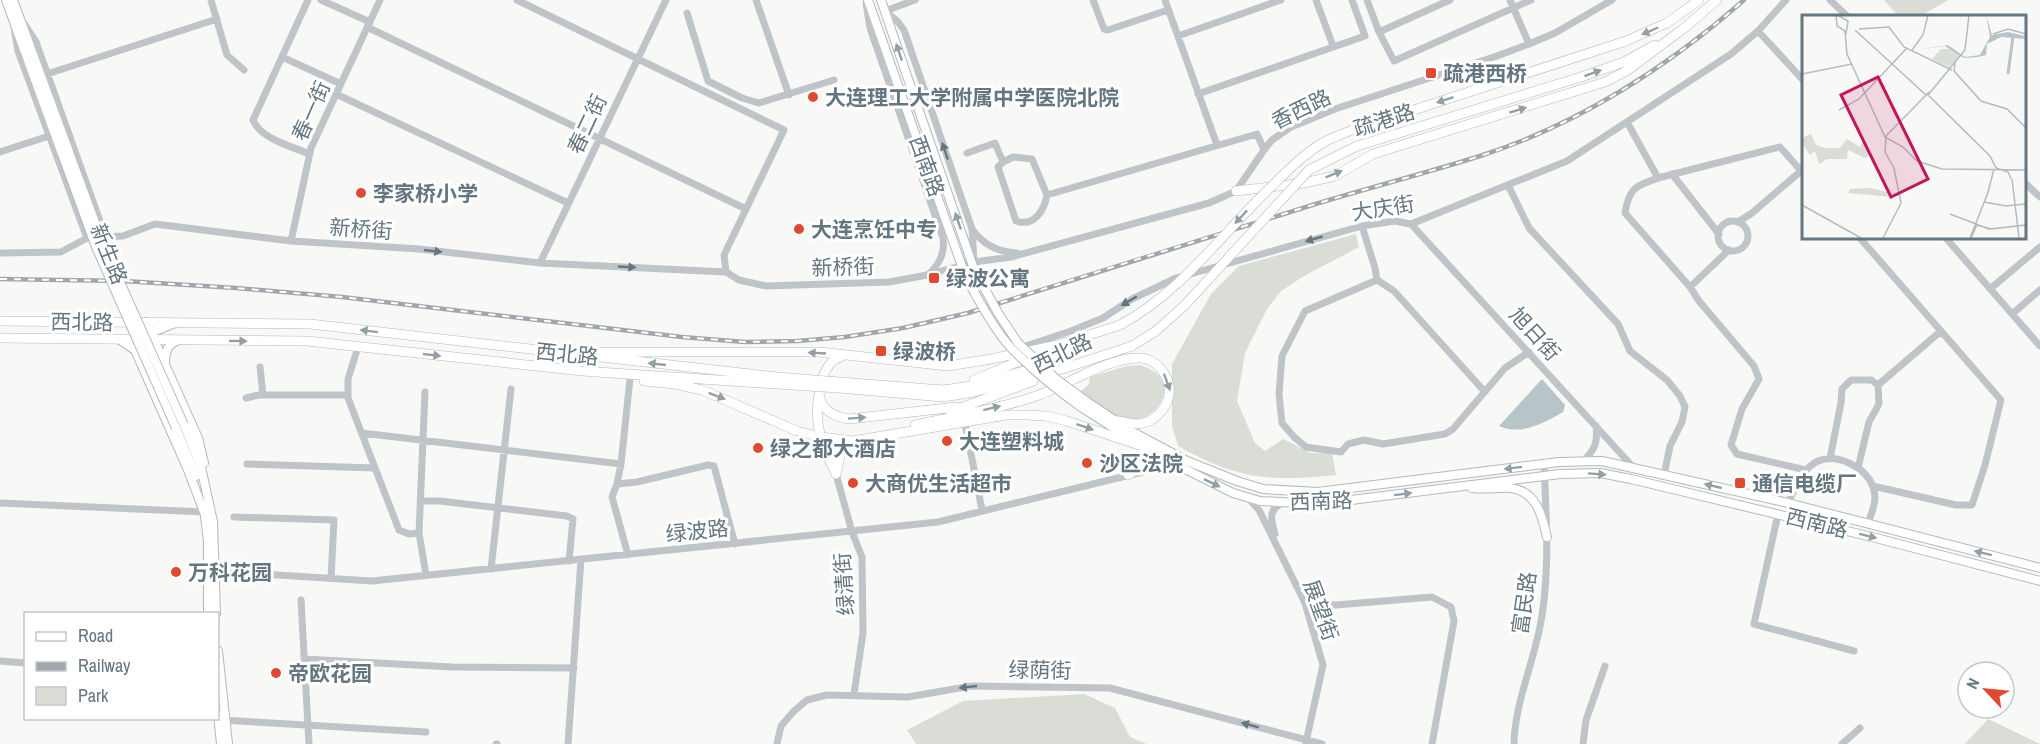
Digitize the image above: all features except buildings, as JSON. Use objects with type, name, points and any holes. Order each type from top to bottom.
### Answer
[{"type":"highway","name":"疏港路","points":[[1120,325],[1142,313],[1178,285],[1249,207],[1294,164],[1325,141],[1352,130],[1626,41],[1667,23],[1699,0]]},
{"type":"highway","points":[[1236,191],[1304,183],[1335,176],[1373,154],[1605,82],[1628,70],[1687,26],[1717,0]]},
{"type":"highway","points":[[883,436],[1064,370],[1104,359],[1132,346],[1156,330],[1185,305],[1309,170],[1357,146],[1624,62],[1687,26]]},
{"type":"highway","name":"西北路","points":[[0,321],[310,324],[777,380]]},
{"type":"highway","points":[[950,389],[1058,345],[1120,325]]},
{"type":"highway","name":"西北路","points":[[839,385],[950,389],[972,386],[1024,371],[1120,325]]},
{"type":"highway","name":"西北路","points":[[0,338],[139,340],[152,336],[179,340],[307,341],[577,370],[777,380],[944,397],[974,392],[1059,370],[1132,346]]},
{"type":"highway","points":[[573,355],[598,352],[819,352],[948,366],[1058,345]]},
{"type":"highway","points":[[836,474],[821,437],[816,416],[820,385],[830,363],[844,355]]},
{"type":"highway","points":[[915,425],[1040,395],[1125,360],[1143,358],[1156,364],[1167,378],[1170,392],[1165,407],[1154,418],[1139,424],[1112,420]]},
{"type":"highway","points":[[577,370],[702,390],[789,428],[821,437],[852,441],[1006,415],[1046,416],[1142,446],[1143,455],[1140,465],[1128,475]]},
{"type":"highway","points":[[819,395],[824,407],[834,416],[849,419],[945,407],[964,408]]},
{"type":"highway","points":[[836,474],[842,448],[852,441]]},
{"type":"main road","name":"新生路","points":[[6,0],[16,19],[66,153],[96,247],[206,485],[213,522],[216,612]]},
{"type":"main road","name":"新生路","points":[[13,0],[16,19]]},
{"type":"main road","name":"西南路","points":[[867,0],[964,272],[976,296],[1012,349],[1051,385],[1187,460],[1263,489],[1318,492],[1544,464],[1602,461],[1788,503],[2040,568]]},
{"type":"main road","name":"西南路","points":[[881,0],[974,268],[998,313],[1018,343],[1083,404],[1142,446],[1175,464],[1233,493],[1260,501],[1319,504],[1560,474],[1600,473],[1778,514],[2040,581]]},
{"type":"main road","points":[[146,322],[198,438],[205,466],[206,485]]},
{"type":"main road","points":[[152,336],[176,323]]},
{"type":"main road","points":[[116,339],[135,350],[204,512]]},
{"type":"main road","points":[[135,350],[139,340]]},
{"type":"main road","points":[[165,368],[165,353],[172,342],[179,340]]},
{"type":"main road","name":"新生路","points":[[180,426],[204,512],[208,541],[208,612]]},
{"type":"main road","points":[[1457,487],[1484,490],[1511,488],[1525,492],[1536,502],[1547,537]]},
{"type":"main road","points":[[219,673],[221,744]]},
{"type":"main road","points":[[221,718],[228,744]]},
{"type":"street","points":[[211,0],[227,55],[243,70]]},
{"type":"street","points":[[308,0],[253,120],[256,127],[263,133],[309,154]]},
{"type":"street","points":[[321,0],[746,209]]},
{"type":"street","name":"春一街","points":[[291,241],[309,154],[380,0]]},
{"type":"street","points":[[517,0],[784,130],[724,255],[726,272]]},
{"type":"street","name":"春二街","points":[[540,263],[666,0]]},
{"type":"street","points":[[756,0],[789,95]]},
{"type":"street","points":[[867,0],[870,27],[944,238],[944,252],[941,259],[927,275]]},
{"type":"street","points":[[915,0],[885,11],[904,30],[972,229],[974,262]]},
{"type":"street","points":[[1093,0],[1104,28],[1108,30],[1168,10]]},
{"type":"street","points":[[1165,0],[1216,145]]},
{"type":"street","points":[[1178,36],[1281,0]]},
{"type":"street","points":[[1316,0],[1333,46]]},
{"type":"street","points":[[1198,94],[1365,36],[1352,0]]},
{"type":"street","points":[[1366,0],[1394,60],[1531,0]]},
{"type":"street","points":[[1379,32],[1450,0]]},
{"type":"street","points":[[1510,0],[1529,44]]},
{"type":"street","name":"香西路","points":[[1236,191],[1272,140],[1291,127],[1335,109],[1529,44],[1556,33],[1612,0]]},
{"type":"street","name":"大庆街","points":[[980,361],[1103,318],[1132,299],[1176,278],[1362,226],[1395,221],[1412,224],[1567,161],[1731,54],[1758,31],[1786,0]]},
{"type":"street","points":[[1830,0],[1846,15]]},
{"type":"street","points":[[687,13],[708,81],[742,98],[759,102],[834,80]]},
{"type":"street","points":[[16,19],[32,36],[106,238]]},
{"type":"street","points":[[16,19],[18,51],[87,238]]},
{"type":"street","points":[[47,74],[217,19]]},
{"type":"street","points":[[1758,31],[1802,79]]},
{"type":"street","points":[[282,57],[341,84]]},
{"type":"street","points":[[336,94],[568,203]]},
{"type":"street","points":[[1627,122],[1658,178]]},
{"type":"street","points":[[1047,195],[1257,134],[1264,150]]},
{"type":"street","points":[[0,152],[49,136]]},
{"type":"street","points":[[967,153],[995,143],[1003,162]]},
{"type":"street","points":[[1719,234],[1724,225],[1738,222],[1752,213],[1802,172],[1780,147],[1672,174],[1640,185],[1628,196],[1625,213],[1690,287],[1699,301],[1754,366],[1759,379],[1742,409],[1731,446],[1737,454],[1806,470]]},
{"type":"street","points":[[1013,157],[1032,159],[1047,195],[1041,213],[1031,221],[1022,223],[1016,221],[998,167],[1003,162],[1013,157]]},
{"type":"street","points":[[1672,174],[1719,234],[1721,244],[1729,250],[1738,250],[1748,241],[1748,232],[1738,222]]},
{"type":"street","points":[[2025,183],[2040,197]]},
{"type":"street","points":[[1508,185],[1529,228],[1618,324],[1630,351],[1666,380],[1680,396],[1685,407],[1682,422],[1670,446],[1664,475]]},
{"type":"street","points":[[944,238],[974,262],[1023,253],[1209,203],[1236,191]]},
{"type":"street","name":"新桥街","points":[[0,253],[61,252],[87,238],[123,236],[155,224],[291,241],[419,249],[540,263],[726,272],[739,280],[766,286],[889,282],[927,275],[974,262]]},
{"type":"street","name":"旭日街","points":[[1412,224],[1634,467]]},
{"type":"street","points":[[1362,226],[1377,280],[1394,291],[1485,392]]},
{"type":"street","points":[[972,229],[984,243],[993,248],[1003,252],[1023,253]]},
{"type":"street","points":[[1860,238],[2001,400],[1985,465],[1972,505],[1956,505],[1873,486]]},
{"type":"street","points":[[1946,238],[2040,346]]},
{"type":"street","points":[[1990,289],[2040,247]]},
{"type":"street","points":[[1690,287],[1729,250]]},
{"type":"street","points":[[1377,280],[1305,311],[1282,356],[1279,394],[1282,423],[1306,447],[1341,452],[1348,444],[1364,440],[1383,444],[1445,434],[1453,429],[1505,368],[1529,352]]},
{"type":"street","points":[[2012,314],[2040,290]]},
{"type":"street","points":[[1878,385],[1941,331]]},
{"type":"street","points":[[358,347],[348,379],[348,394],[399,530],[409,534],[419,533]]},
{"type":"street","points":[[260,367],[263,395]]},
{"type":"street","points":[[1830,458],[1842,389],[1851,380],[1861,378],[1871,380],[1878,385]]},
{"type":"street","points":[[628,555],[612,497],[621,464],[630,379]]},
{"type":"street","points":[[1858,468],[1869,422],[1879,404],[1878,385]]},
{"type":"street","points":[[491,568],[511,389]]},
{"type":"street","points":[[425,392],[419,533],[426,575]]},
{"type":"street","points":[[246,398],[263,395],[348,394]]},
{"type":"street","points":[[965,423],[982,510]]},
{"type":"street","points":[[1583,461],[1593,452],[1598,440],[1596,426]]},
{"type":"street","points":[[362,434],[621,464]]},
{"type":"street","points":[[1788,503],[1797,483],[1806,470],[1816,462],[1830,458],[1843,460],[1858,468],[1873,486],[1875,503],[1869,524]]},
{"type":"street","points":[[247,464],[375,468]]},
{"type":"street","name":"绿波路","points":[[216,571],[372,581],[852,532],[938,522],[1175,464]]},
{"type":"street","name":"富民路","points":[[1514,744],[1517,710],[1542,616],[1547,537],[1544,464]]},
{"type":"street","points":[[617,484],[636,482],[708,465],[714,466],[735,544]]},
{"type":"street","name":"绿清街","points":[[836,474],[852,532],[862,557],[863,633],[854,694]]},
{"type":"street","name":"展望街","points":[[1247,497],[1259,510],[1305,603],[1323,665],[1306,742]]},
{"type":"street","points":[[420,501],[440,501],[567,516],[573,519],[569,561]]},
{"type":"street","points":[[0,502],[204,512]]},
{"type":"street","points":[[1281,553],[1273,530],[1271,512],[1282,502]]},
{"type":"street","points":[[1778,514],[1754,624],[1854,651]]},
{"type":"street","points":[[234,517],[334,520],[331,578]]},
{"type":"street","points":[[568,744],[581,559]]},
{"type":"street","points":[[1305,603],[1335,605],[1432,597],[1451,607],[1454,621],[1432,744]]},
{"type":"street","points":[[301,600],[309,744]]},
{"type":"street","points":[[304,659],[452,667],[574,668]]},
{"type":"street","points":[[0,661],[24,663]]},
{"type":"street","points":[[1583,744],[1586,720],[1605,666]]},
{"type":"street","name":"绿荫街","points":[[777,744],[781,726],[807,700],[827,695],[854,694],[908,697],[971,686],[1110,688],[1306,742],[1322,744]]},
{"type":"street","points":[[221,718],[426,732]]},
{"type":"street","points":[[1842,744],[1860,728]]},
{"type":"green space","points":[[1884,0],[1948,0],[1923,15],[1897,15]]},
{"type":"green space","points":[[1356,234],[1359,247],[1281,291],[1267,309],[1245,353],[1237,401],[1255,443],[1265,451],[1283,439],[1311,453],[1332,453],[1336,475],[1292,478],[1254,476],[1218,465],[1178,446],[1172,426],[1172,364],[1211,294],[1239,266]]},
{"type":"green space","points":[[1141,365],[1156,373],[1164,385],[1162,400],[1144,418],[1128,420],[1121,418],[1080,392],[1089,384],[1090,377],[1127,366]]},
{"type":"green space","points":[[1084,694],[1115,708],[1130,737],[1147,744],[916,744],[907,730],[963,701]]},
{"type":"green space","points":[[1987,720],[1990,720],[2040,744],[1965,744]]},
{"type":"shaded area","points":[[1542,379],[1565,405],[1563,412],[1540,424],[1523,429],[1507,429],[1499,426]]},
{"type":"railway","points":[[0,279],[124,281],[236,288],[342,297],[682,337],[745,342],[845,337],[903,328],[968,313],[1516,143],[1586,111],[1620,92],[1653,71],[1715,25],[1744,0]]},
{"type":"place","name":"疏港西桥","points":[[1431,73]]},
{"type":"place","name":"大连理工大学附属中学医院北院","points":[[813,97]]},
{"type":"place","name":"李家桥小学","points":[[361,193]]},
{"type":"place","name":"大连烹饪中专","points":[[799,229]]},
{"type":"place","name":"绿波公寓","points":[[934,278]]},
{"type":"place","name":"绿波桥","points":[[881,351]]},
{"type":"place","name":"大连塑料城","points":[[947,441]]},
{"type":"place","name":"绿之都大酒店","points":[[758,448]]},
{"type":"place","name":"沙区法院","points":[[1087,463]]},
{"type":"place","name":"大商优生活超市","points":[[853,483]]},
{"type":"place","name":"通信电缆厂","points":[[1740,483]]},
{"type":"place","name":"万科花园","points":[[176,572]]},
{"type":"place","name":"帝欧花园","points":[[276,673]]}]
